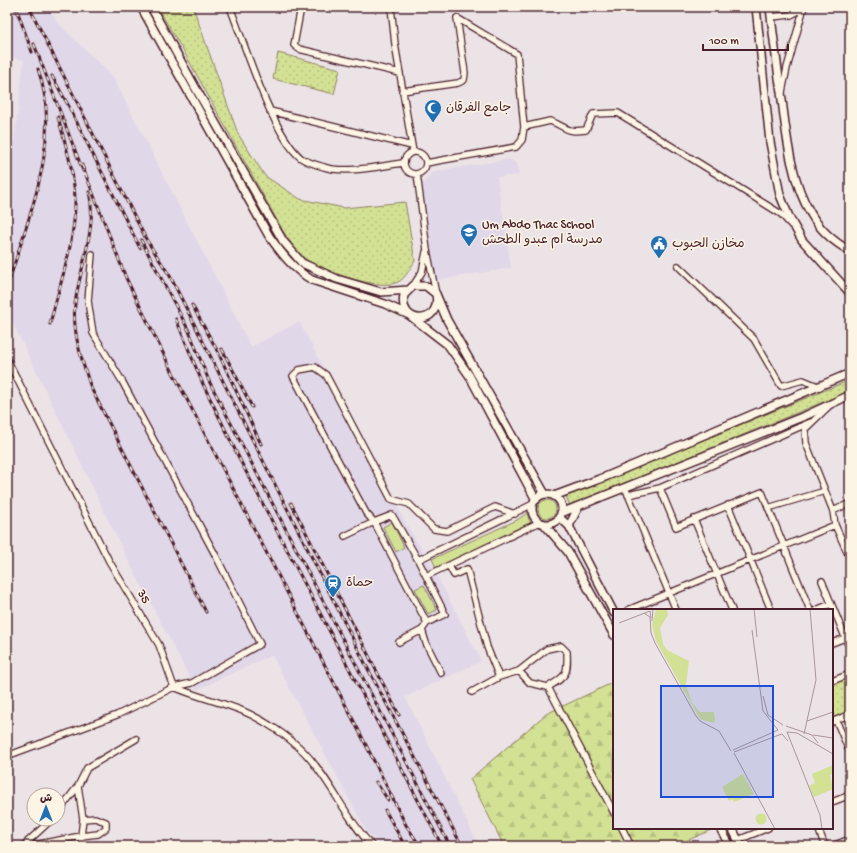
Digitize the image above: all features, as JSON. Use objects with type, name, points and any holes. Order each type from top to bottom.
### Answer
[{"type":"main road","points":[[141,7],[270,236],[284,257],[302,274],[312,280],[385,304],[417,318],[424,318],[431,315],[437,303],[436,294]]},
{"type":"main road","points":[[152,7],[195,88],[283,241],[292,254],[311,268],[366,288],[381,292],[426,286],[436,294],[447,320],[545,494],[554,496],[561,503],[560,515],[569,526],[613,611]]},
{"type":"main road","points":[[756,7],[774,169],[784,207],[796,231],[809,248],[850,293]]},
{"type":"main road","points":[[770,7],[791,157],[804,200],[818,225],[828,236],[850,251]]},
{"type":"main road","points":[[410,288],[403,301],[404,308],[409,315],[448,345],[469,375],[534,502],[533,512],[568,552],[613,633]]},
{"type":"main road","points":[[554,496],[605,477],[850,373]]},
{"type":"main road","points":[[542,523],[553,523],[560,515],[626,492],[850,396]]},
{"type":"main road","points":[[534,502],[545,494]]},
{"type":"main road","points":[[569,526],[578,508]]},
{"type":"main road","points":[[721,829],[730,846]]},
{"type":"main road","points":[[733,829],[740,843]]},
{"type":"street","points":[[230,7],[270,110],[287,142],[302,158],[326,168],[344,169],[403,163]]},
{"type":"street","points":[[301,7],[294,38],[294,45],[299,49],[400,73]]},
{"type":"street","points":[[391,7],[402,91],[412,148]]},
{"type":"street","points":[[771,17],[791,15],[804,7]]},
{"type":"street","points":[[782,96],[787,68],[804,7]]},
{"type":"street","points":[[402,91],[458,83],[464,80],[465,73],[457,18],[517,54],[524,127],[522,140],[516,147],[426,163]]},
{"type":"street","points":[[270,110],[412,148],[422,154],[426,163]]},
{"type":"street","points":[[850,110],[850,123]]},
{"type":"street","points":[[524,127],[550,121],[566,131],[575,132],[586,130],[593,114],[618,113],[766,204],[781,214],[796,231]]},
{"type":"street","points":[[412,148],[406,155],[403,163],[407,172],[417,174],[422,171],[426,163]]},
{"type":"street","points":[[417,174],[426,250],[436,294]]},
{"type":"street","points":[[410,288],[422,272],[426,250]]},
{"type":"street","points":[[7,756],[117,715],[174,687],[192,683],[260,644],[217,558],[126,388],[93,333],[88,301],[92,254]]},
{"type":"street","points":[[678,266],[754,339],[781,386],[803,380],[820,387]]},
{"type":"street","name":"35","points":[[7,359],[109,561],[158,645],[174,687]]},
{"type":"street","points":[[427,623],[374,522],[366,513],[293,376],[299,370],[315,367],[326,375],[391,499],[410,504],[434,529],[447,531],[495,507],[515,514]]},
{"type":"street","points":[[832,403],[805,429],[806,443],[834,511],[835,525],[850,558]]},
{"type":"street","points":[[676,609],[626,492],[660,488],[811,422]]},
{"type":"street","points":[[660,488],[676,527],[762,492],[810,609]]},
{"type":"street","points":[[768,508],[826,491]]},
{"type":"street","points":[[418,560],[515,514],[534,502]]},
{"type":"street","points":[[834,511],[850,503]]},
{"type":"street","points":[[728,505],[771,609]]},
{"type":"street","points":[[345,536],[392,514],[418,560],[445,614],[427,623],[422,630],[399,642]]},
{"type":"street","points":[[694,519],[732,609]]},
{"type":"street","points":[[426,576],[542,523]]},
{"type":"street","points":[[630,609],[835,525]]},
{"type":"street","points":[[449,566],[454,575],[468,569],[487,647],[499,677]]},
{"type":"street","points":[[822,581],[831,604],[848,636],[850,649]]},
{"type":"street","points":[[818,609],[831,604]]},
{"type":"street","points":[[422,630],[426,643],[441,673]]},
{"type":"street","points":[[833,643],[848,636]]},
{"type":"street","points":[[472,692],[499,677],[519,671],[547,649],[561,646],[567,652],[568,668],[564,678],[548,687],[530,682],[519,671]]},
{"type":"street","points":[[833,681],[850,674]]},
{"type":"street","points":[[174,687],[192,695],[243,711],[270,726],[304,752],[332,788],[358,831],[372,846]]},
{"type":"street","points":[[548,687],[613,811]]},
{"type":"street","points":[[850,714],[834,721],[850,753]]},
{"type":"street","points":[[66,802],[78,786],[87,768],[136,738]]},
{"type":"street","points":[[78,786],[83,819],[80,836],[82,846]]},
{"type":"street","points":[[833,801],[850,795]]},
{"type":"street","points":[[28,846],[98,834],[106,828],[106,822],[96,818],[83,819]]},
{"type":"street","points":[[23,846],[43,827]]},
{"type":"street","points":[[622,829],[631,846]]},
{"type":"street","points":[[740,843],[766,829]]},
{"type":"street","points":[[818,829],[825,846]]},
{"type":"street","points":[[832,846],[850,839]]},
{"type":"shaded area","points":[[7,7],[49,7],[56,21],[113,77],[251,347],[299,322],[389,488],[404,521],[431,564],[481,661],[405,697],[479,846],[381,846],[367,832],[272,655],[196,690],[124,552],[7,311],[7,177],[12,161],[24,60],[7,57]]},
{"type":"shaded area","points":[[509,159],[516,163],[519,175],[497,177],[511,268],[436,280],[421,186],[433,172]]},
{"type":"green space","points":[[157,7],[193,7],[238,134],[265,176],[300,199],[344,208],[405,202],[415,261],[408,273],[403,278],[398,282],[389,284],[363,282],[320,267],[298,254],[283,231],[184,52]]},
{"type":"green space","points":[[278,53],[340,69],[334,94],[273,79]]},
{"type":"green space","points":[[850,380],[850,391],[570,506],[566,496]]},
{"type":"green space","points":[[547,500],[553,503],[556,509],[553,515],[547,518],[541,515],[538,509],[541,503]]},
{"type":"green space","points":[[527,513],[529,520],[533,524],[521,527],[436,568],[432,559],[517,520]]},
{"type":"green space","points":[[392,522],[404,547],[396,552],[383,527]]},
{"type":"green space","points":[[424,585],[437,610],[428,614],[415,589]]},
{"type":"green space","points":[[850,674],[850,714],[833,722],[833,681]]},
{"type":"green space","points":[[613,682],[613,829],[711,830],[675,846],[504,846],[470,779],[546,714]]},
{"type":"railway","points":[[29,7],[146,239],[170,276],[367,667],[462,846]]},
{"type":"railway","points":[[17,10],[32,52]]},
{"type":"railway","points":[[34,44],[83,171]]},
{"type":"railway","points":[[8,285],[33,205],[45,151],[47,123],[45,96],[38,69]]},
{"type":"railway","points":[[52,76],[72,112]]},
{"type":"railway","points":[[70,109],[140,248]]},
{"type":"railway","points":[[50,324],[67,261],[75,214],[73,178],[58,117]]},
{"type":"railway","points":[[82,165],[126,278],[168,363],[359,731],[406,825],[420,846]]},
{"type":"railway","points":[[89,192],[91,205],[90,233],[77,291],[74,315],[76,336],[81,357],[91,388],[206,612]]},
{"type":"railway","points":[[141,240],[189,331],[209,381],[450,846]]},
{"type":"railway","points":[[192,305],[217,350],[261,444]]},
{"type":"railway","points":[[176,319],[202,382],[242,464],[442,846]]},
{"type":"railway","points":[[222,349],[252,407]]},
{"type":"railway","points":[[291,503],[399,715]]},
{"type":"railway","points":[[376,782],[388,800]]},
{"type":"railway","points":[[385,810],[405,846]]},
{"type":"place","name":"جامع الفرقان","points":[[433,123]]},
{"type":"place","name":"Um Abdo Thac School مدرسة ام عبدو الطحش","points":[[469,247]]},
{"type":"place","name":"مخازن الحبوب","points":[[659,259]]},
{"type":"place","name":"حماة","points":[[333,598]]}]
